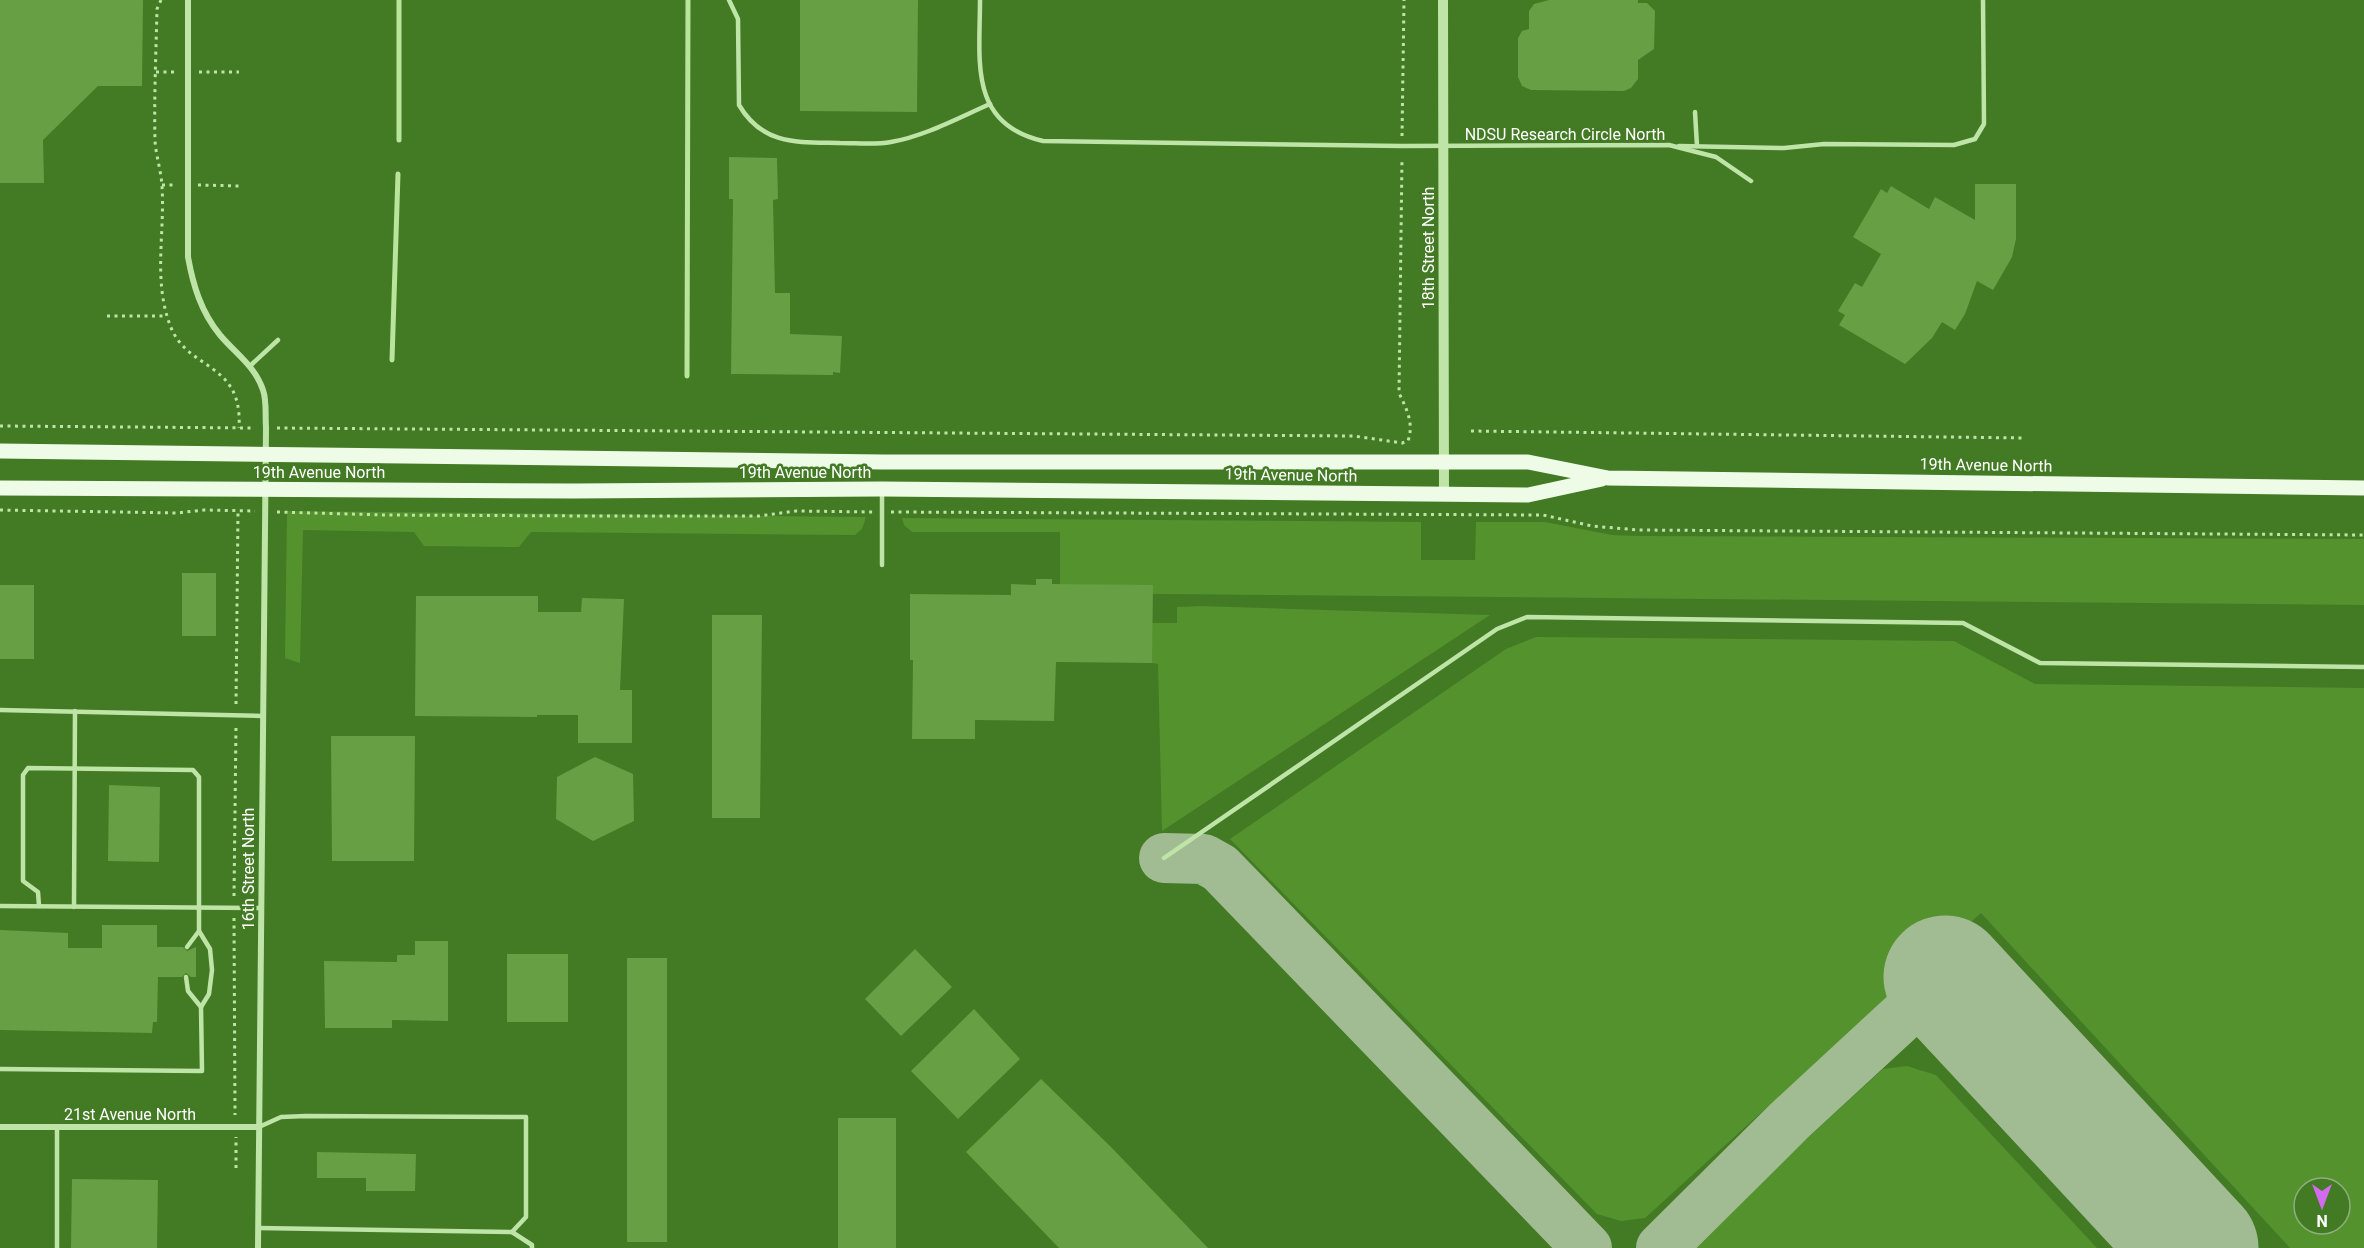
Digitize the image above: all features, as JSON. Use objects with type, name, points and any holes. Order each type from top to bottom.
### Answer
[{"type":"main road","name":"19th Avenue North","points":[[0,451],[872,462],[1528,462],[1608,478],[2364,488]]},
{"type":"main road","name":"19th Avenue North","points":[[0,488],[882,489],[1528,495],[1608,478]]},
{"type":"street","name":"16th Street North","points":[[188,0],[188,257],[193,284],[203,308],[219,334],[250,366],[264,391],[266,427],[258,1248]]},
{"type":"street","name":"18th Street North","points":[[1443,0],[1444,495]]},
{"type":"street","name":"21st Avenue North","points":[[0,1127],[259,1127]]},
{"type":"lane","points":[[729,0],[738,19],[739,105],[746,117],[762,131],[776,138],[795,142],[890,142],[923,133],[990,104],[983,89],[980,70],[980,0]]},
{"type":"lane","points":[[1669,146],[1784,148],[1824,144],[1954,145],[1975,138],[1984,124],[1983,0]]},
{"type":"lane","name":"NDSU Research Circle North","points":[[990,104],[1010,129],[1024,137],[1043,141],[1402,146],[1669,146],[1716,157],[1750,181]]},
{"type":"lane","points":[[1695,112],[1696,146]]},
{"type":"lane","points":[[250,366],[278,340]]},
{"type":"lane","points":[[882,489],[882,565]]},
{"type":"lane","points":[[1164,858],[1497,629],[1527,617],[1963,623],[2040,663],[2364,667]]},
{"type":"lane","points":[[0,710],[263,716]]},
{"type":"lane","points":[[74,907],[75,711]]},
{"type":"lane","points":[[0,1070],[202,1071],[201,1007],[210,994],[212,970],[210,949],[199,931],[199,777],[193,770],[28,768],[23,775],[23,880],[38,892],[39,906]]},
{"type":"lane","points":[[0,906],[261,908]]},
{"type":"lane","points":[[188,947],[199,931]]},
{"type":"lane","points":[[186,977],[188,991],[201,1007]]},
{"type":"lane","points":[[259,1127],[281,1117],[306,1116],[526,1117],[526,1216],[512,1232]]},
{"type":"lane","points":[[57,1127],[57,1248]]},
{"type":"lane","points":[[258,1228],[512,1232],[532,1245],[532,1248]]},
{"type":"path","points":[[161,0],[157,9],[155,143],[162,185],[160,285],[172,333],[186,351],[224,375],[234,394],[240,416],[239,428]]},
{"type":"path","points":[[0,426],[1354,436],[1402,443],[1408,441],[1411,433],[1410,416],[1399,393],[1404,0]]},
{"type":"path","points":[[107,316],[166,316]]},
{"type":"path","points":[[1472,431],[2025,438]]},
{"type":"path","points":[[0,510],[177,513],[204,510],[374,515],[558,516],[759,516],[796,511],[1542,515],[1592,526],[1638,530],[2364,535]]},
{"type":"path","points":[[236,1168],[234,908],[238,511]]},
{"type":"green space","points":[[287,511],[866,517],[862,529],[855,535],[531,532],[519,547],[424,546],[414,532],[303,530],[300,663],[285,658]]},
{"type":"green space","points":[[902,518],[1421,522],[1421,560],[1475,560],[1476,522],[1545,522],[1612,535],[1640,536],[2364,539],[2364,605],[1060,593],[1060,532],[912,532],[904,525]]},
{"type":"green space","points":[[1177,607],[1490,615],[1162,831],[1158,664],[1152,663],[1152,623],[1177,623]]},
{"type":"green space","points":[[1536,637],[1954,641],[2035,684],[2364,688],[2364,1248],[2290,1248],[1981,913],[1645,1218],[1621,1221],[1597,1214],[1230,839],[1506,649]]},
{"type":"green space","points":[[1907,1066],[1936,1075],[2097,1248],[1692,1248],[1697,1239],[1883,1069]]},
{"type":"building","points":[[0,0],[143,0],[142,86],[98,86],[43,140],[44,183],[0,183]]},
{"type":"building","points":[[800,0],[918,0],[917,112],[800,111]]},
{"type":"building","points":[[1549,0],[1638,0],[1638,3],[1647,3],[1655,11],[1654,49],[1638,60],[1638,79],[1631,88],[1624,91],[1531,90],[1522,86],[1518,77],[1518,38],[1522,31],[1529,29],[1529,11],[1534,4]]},
{"type":"building","points":[[729,157],[777,158],[778,199],[773,200],[775,293],[790,293],[790,334],[842,336],[840,373],[833,372],[833,375],[731,374],[733,199],[729,199]]},
{"type":"building","points":[[1975,184],[2016,184],[2016,239],[2012,257],[1993,290],[1977,281],[1965,314],[1955,330],[1942,322],[1932,338],[1905,364],[1839,325],[1845,315],[1838,311],[1855,283],[1862,287],[1881,254],[1853,237],[1881,189],[1887,193],[1891,186],[1929,209],[1935,197],[1975,220]]},
{"type":"building","points":[[182,573],[216,573],[216,636],[182,636]]},
{"type":"building","points":[[1036,579],[1052,579],[1052,584],[1153,585],[1152,663],[1056,662],[1054,721],[975,720],[975,739],[912,739],[913,660],[910,660],[910,594],[1011,595],[1011,584],[1036,585]]},
{"type":"building","points":[[0,585],[34,585],[34,659],[0,659]]},
{"type":"building","points":[[416,596],[538,596],[538,612],[581,612],[582,598],[624,599],[620,690],[632,690],[632,743],[578,743],[578,715],[415,716]]},
{"type":"building","points":[[712,615],[762,615],[760,818],[712,818]]},
{"type":"building","points":[[331,736],[415,736],[414,861],[332,861]]},
{"type":"building","points":[[595,757],[633,774],[634,821],[593,841],[556,819],[557,777]]},
{"type":"building","points":[[109,785],[160,787],[159,862],[108,861]]},
{"type":"building","points":[[102,925],[157,925],[157,947],[183,947],[187,951],[196,947],[196,977],[191,977],[186,973],[182,977],[158,977],[157,1022],[153,1022],[152,1033],[0,1030],[0,930],[68,933],[68,948],[102,948]]},
{"type":"building","points":[[415,941],[448,941],[448,1021],[392,1020],[392,1028],[325,1028],[324,961],[397,962],[397,955],[415,955]]},
{"type":"building","points":[[915,949],[952,987],[901,1036],[865,999]]},
{"type":"building","points":[[507,954],[568,954],[568,1022],[507,1022]]},
{"type":"building","points":[[627,958],[667,958],[667,1242],[627,1242]]},
{"type":"building","points":[[974,1009],[1020,1059],[958,1119],[911,1071]]},
{"type":"building","points":[[1041,1079],[1111,1147],[1208,1248],[1059,1248],[966,1152]]},
{"type":"building","points":[[838,1118],[896,1118],[896,1248],[838,1248]]},
{"type":"building","points":[[317,1152],[416,1154],[415,1191],[366,1191],[366,1178],[317,1178]]},
{"type":"building","points":[[72,1179],[158,1180],[157,1248],[71,1248]]},
{"type":"waterway","points":[[399,0],[399,140]]},
{"type":"waterway","points":[[687,376],[688,0]]},
{"type":"waterway","points":[[392,360],[398,174]]},
{"type":"taxiway","points":[[1164,858],[1204,859],[1220,868],[1587,1248]]},
{"type":"taxiway","points":[[1661,1248],[1789,1121],[1945,977]]},
{"type":"runway","points":[[1945,977],[2197,1248]]}]
